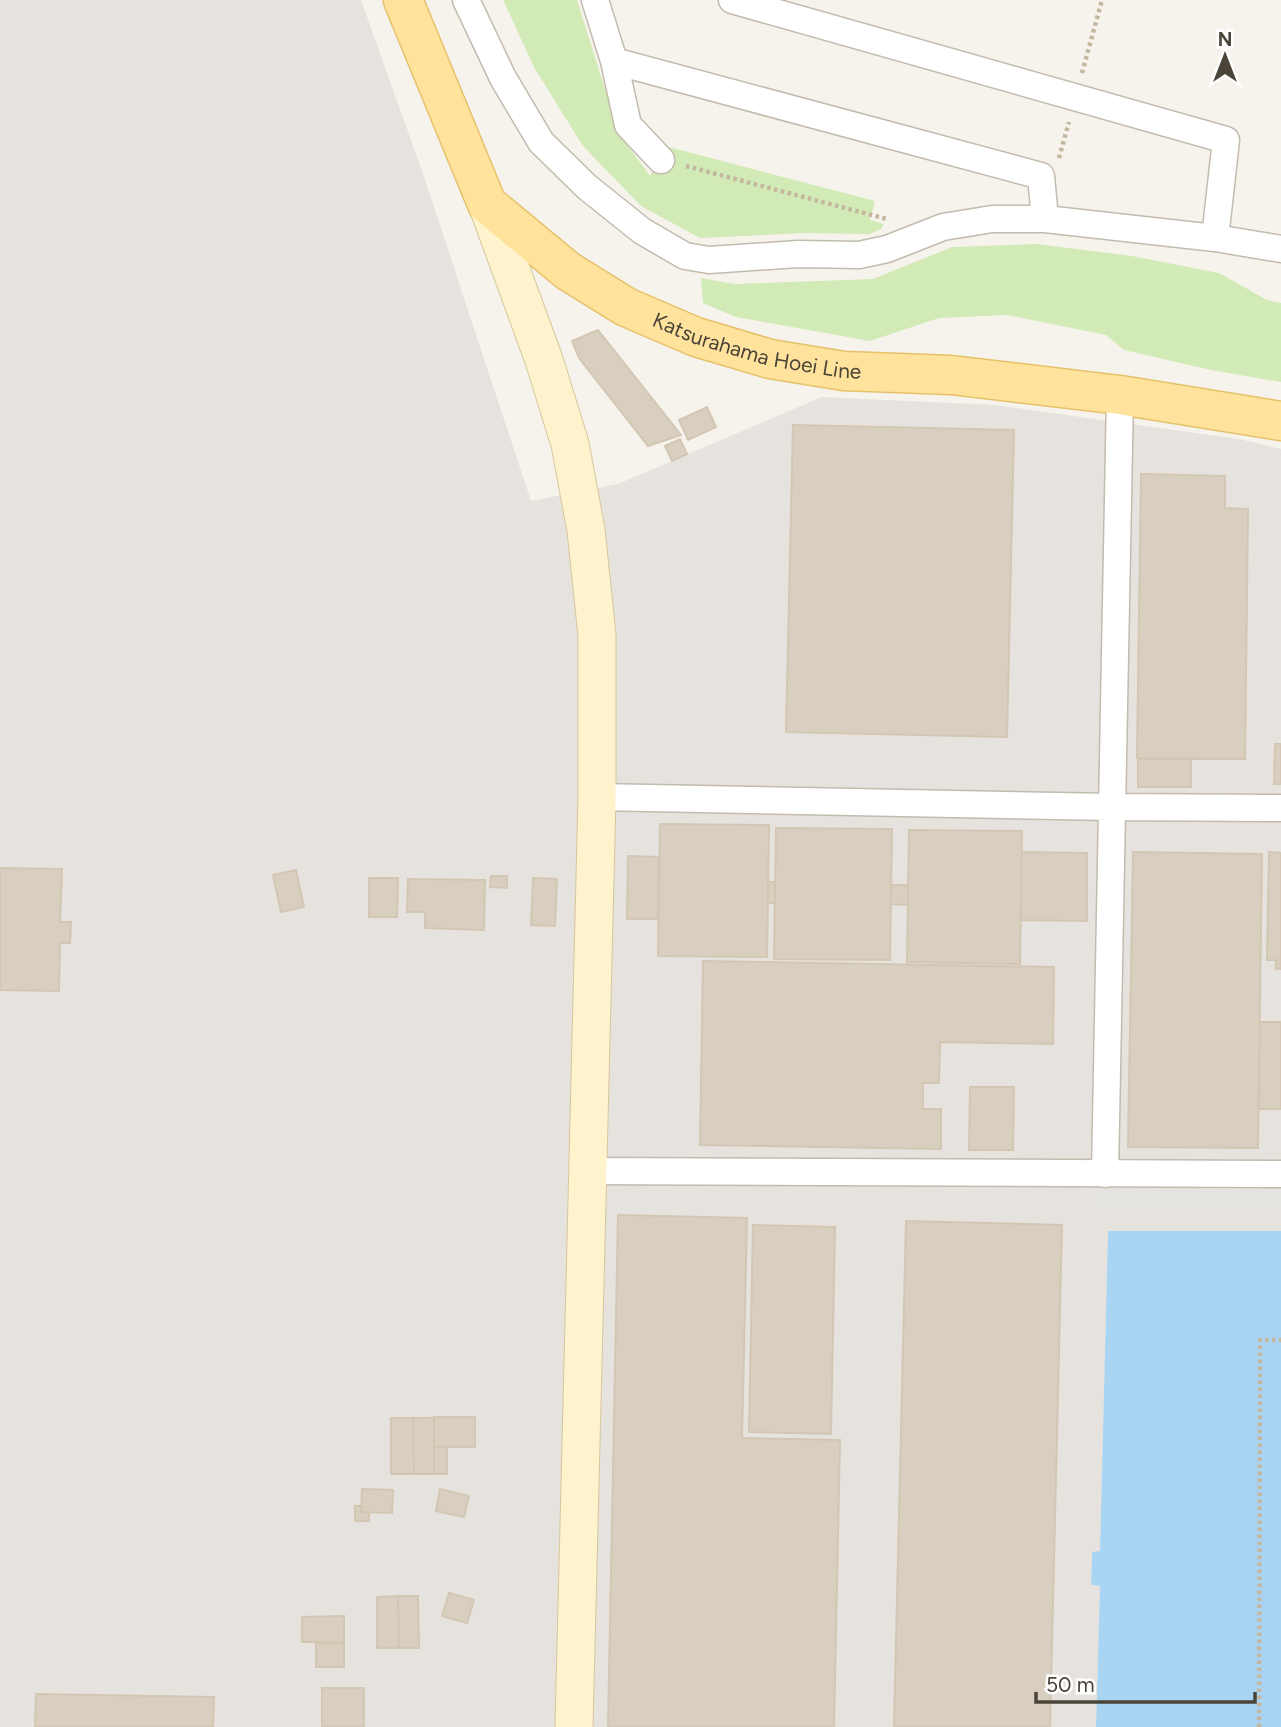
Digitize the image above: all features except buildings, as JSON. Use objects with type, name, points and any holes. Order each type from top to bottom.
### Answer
[{"type":"main road","name":"Katsurahama Hoei Line","points":[[402,0],[487,204],[568,271],[626,307],[696,337],[770,359],[844,371],[951,375],[1119,395],[1281,421]]},
{"type":"street","points":[[466,0],[503,78],[541,142],[587,187],[642,231],[685,256],[709,260],[798,254],[859,255],[887,249],[943,227],[992,219],[1045,219],[1281,249]]},
{"type":"street","points":[[595,0],[614,61],[628,125],[661,160]]},
{"type":"street","points":[[732,0],[1226,140],[1215,239]]},
{"type":"street","points":[[614,61],[1041,176],[1045,219]]},
{"type":"street","points":[[487,204],[544,360],[570,444],[586,530],[597,635],[597,797],[574,1727]]},
{"type":"street","points":[[1105,1174],[1119,395]]},
{"type":"street","points":[[597,797],[1281,808]]},
{"type":"street","points":[[587,1171],[1281,1174]]},
{"type":"path","points":[[661,160],[894,220]]},
{"type":"path","points":[[1259,1727],[1260,1340],[1281,1340]]},
{"type":"shaded area","points":[[0,0],[361,0],[422,171],[531,501],[618,484],[822,397],[994,405],[1239,439],[1281,449],[1281,1231],[1108,1232],[1100,1552],[1092,1552],[1091,1585],[1100,1586],[1096,1727],[0,1727]]},
{"type":"shaded area","points":[[1281,1184],[1281,1208],[1091,1208],[1091,1185]]},
{"type":"green space","points":[[503,0],[577,0],[619,134],[650,176],[669,147],[875,201],[870,220],[884,224],[881,229],[870,234],[803,233],[700,238],[641,206],[583,146],[535,69]]},
{"type":"green space","points":[[1036,244],[1132,256],[1219,273],[1267,300],[1281,303],[1281,382],[1211,370],[1124,350],[1106,335],[1007,315],[939,318],[870,341],[736,317],[703,303],[701,278],[734,284],[873,279],[952,247]]},
{"type":"water","points":[[1108,1231],[1281,1231],[1281,1727],[1096,1727],[1100,1586],[1091,1585],[1092,1552],[1100,1551]]}]
